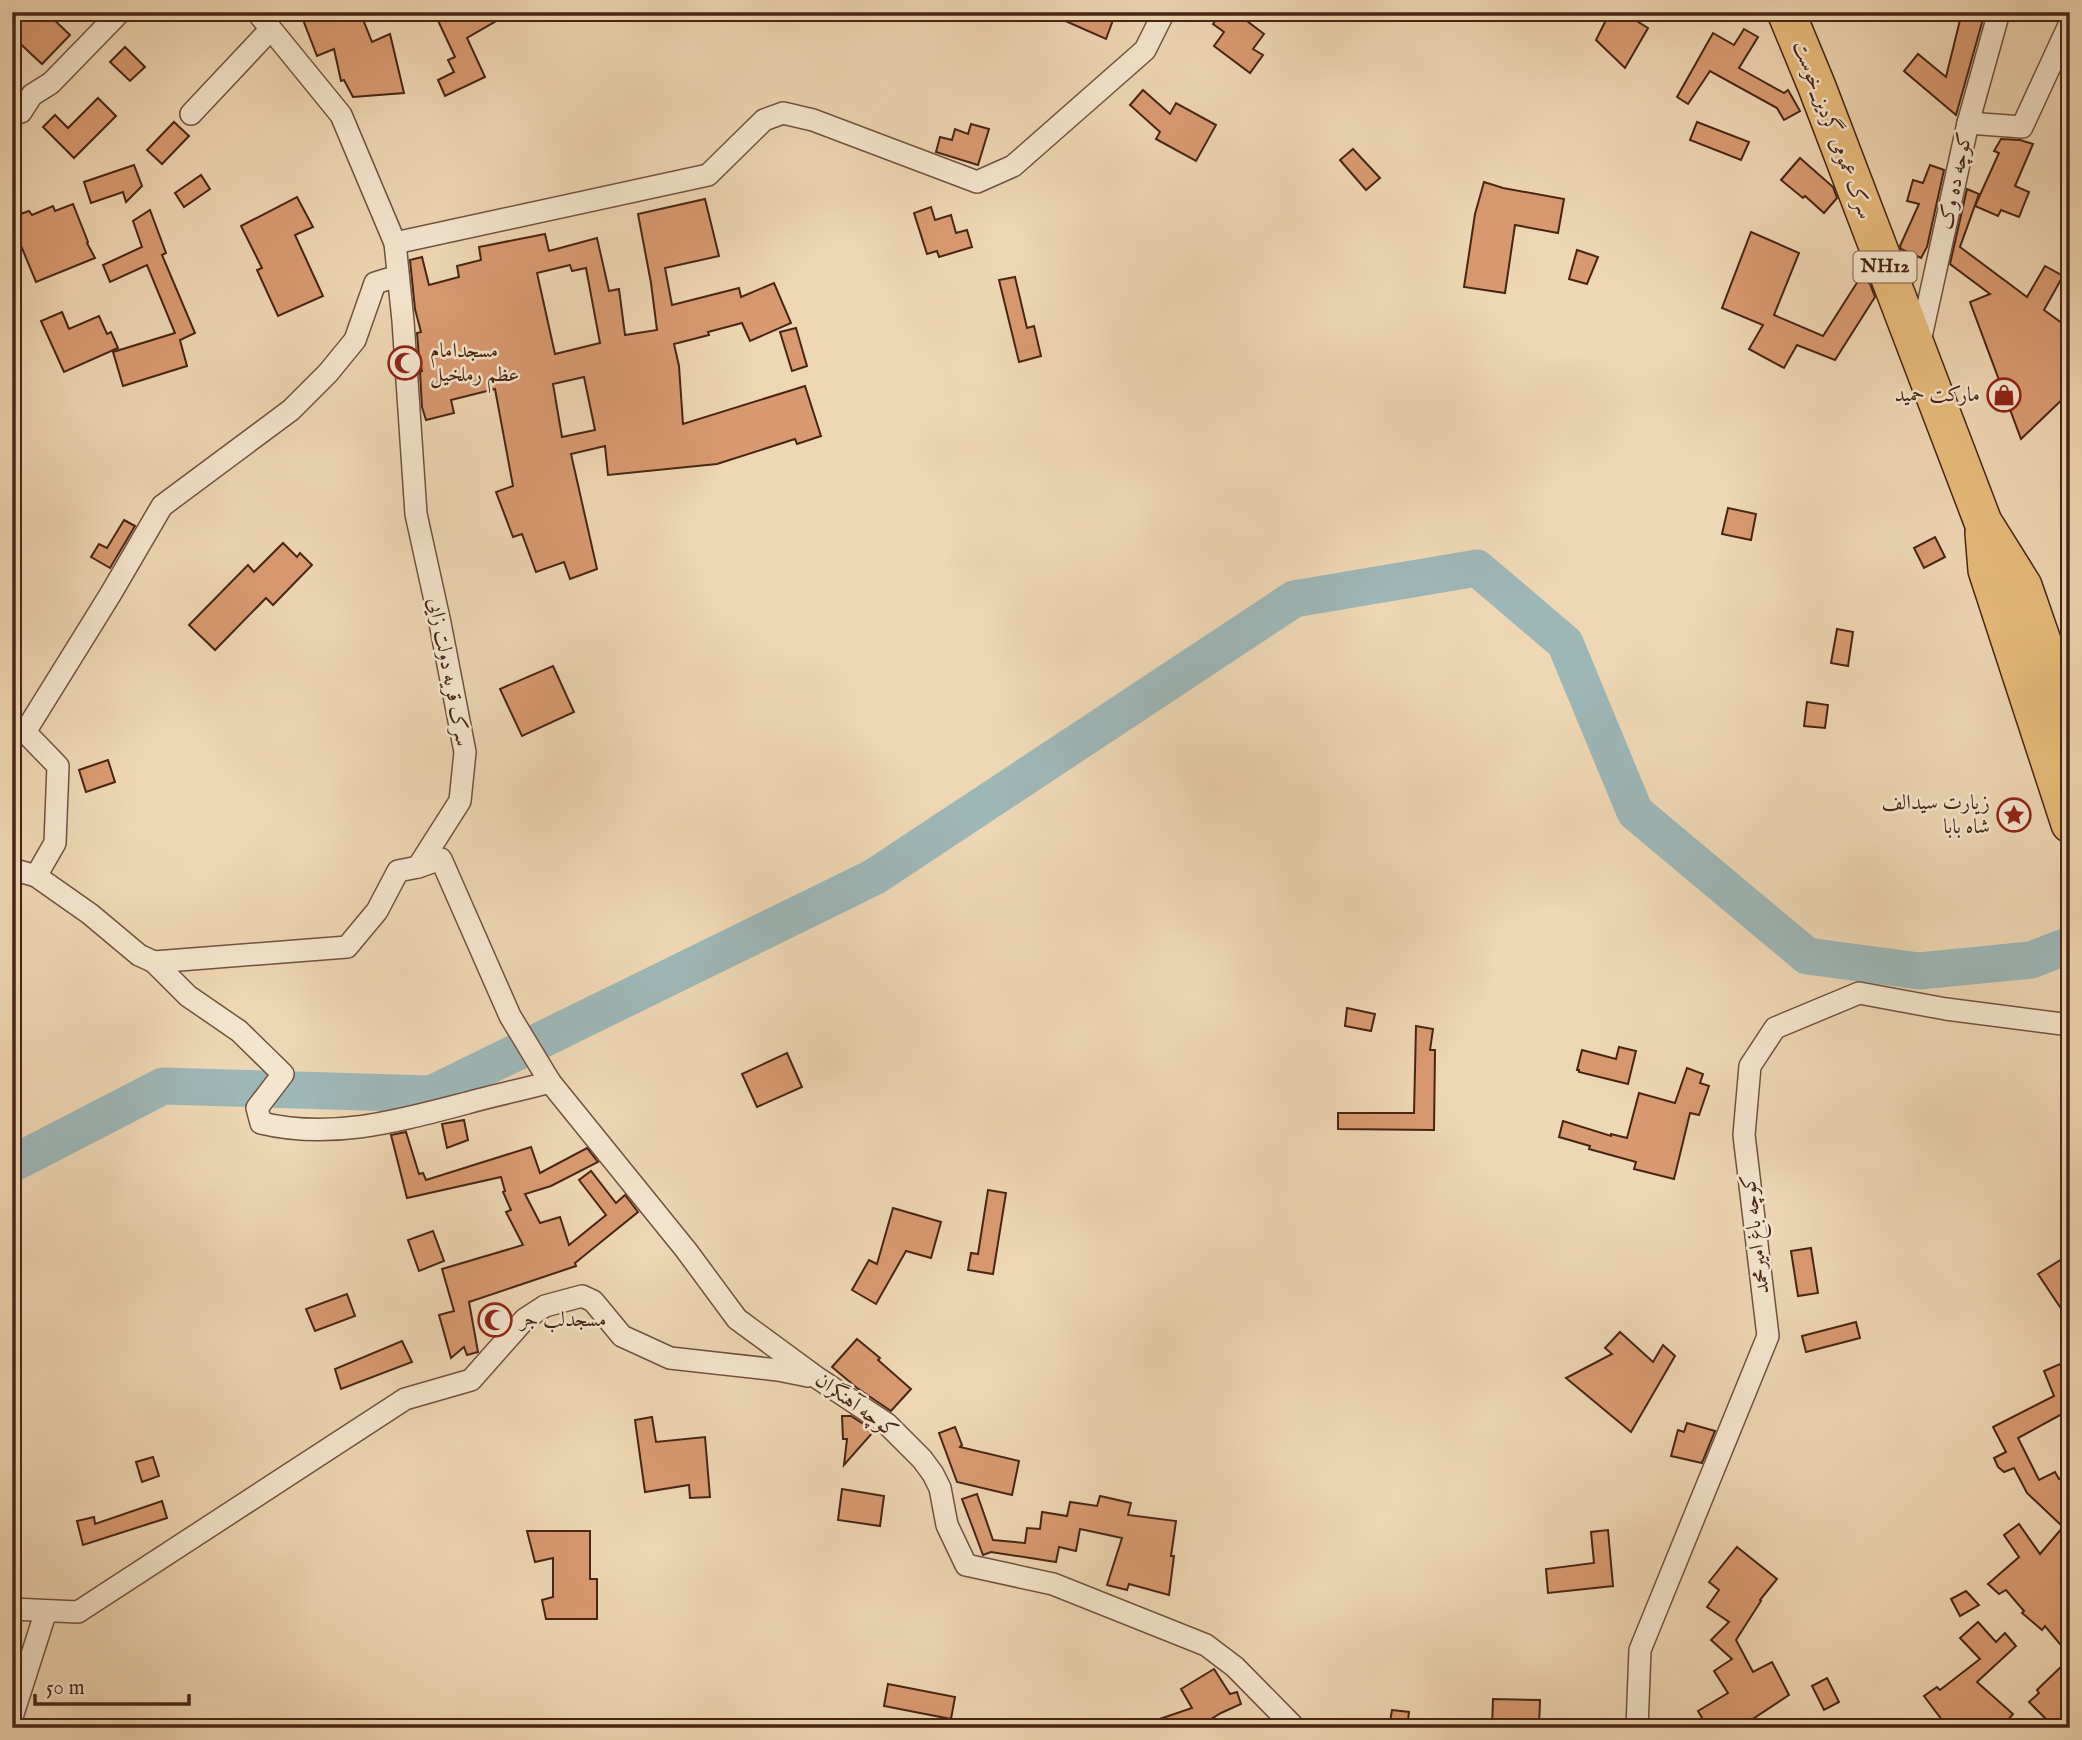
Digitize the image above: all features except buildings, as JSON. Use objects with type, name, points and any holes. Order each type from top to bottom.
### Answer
[{"type":"highway","name":"سرک عمومی گردیز_خوست","points":[[1786,12],[1983,522],[2023,586],[2070,722]]},
{"type":"highway","name":"سرک عمومی گردیز_خوست","points":[[1983,522],[1987,570],[2070,824]]},
{"type":"street","points":[[20,112],[32,95],[51,83],[120,12]]},
{"type":"street","name":"سرک قریه دولت زایی","points":[[154,962],[347,947],[377,911],[398,871],[418,867],[460,801],[464,752],[416,514],[395,243],[341,115],[257,12]]},
{"type":"street","points":[[395,243],[708,175],[764,120],[783,113],[813,120],[977,182],[1013,166],[1145,50],[1164,12]]},
{"type":"street","name":"کوچه ده وک","points":[[1918,352],[1968,123],[1999,12]]},
{"type":"street","points":[[1968,123],[2022,127],[2070,23]]},
{"type":"street","points":[[191,114],[271,30]]},
{"type":"street","points":[[36,876],[55,843],[58,766],[25,732],[162,506],[291,410],[328,373],[355,340],[375,283],[398,276]]},
{"type":"street","name":"کوچه آهنگران","points":[[418,867],[441,859],[510,1016],[550,1082],[686,1250],[737,1319],[816,1377],[887,1424],[922,1459],[940,1488],[947,1525],[966,1565],[1053,1584],[1206,1645],[1235,1667],[1295,1728]]},
{"type":"street","points":[[12,869],[36,876],[90,914],[139,955],[154,962],[188,996],[239,1031],[283,1074],[257,1108],[261,1123],[285,1129],[360,1128],[550,1082]]},
{"type":"street","name":"کوچه باغ امیرمحمد","points":[[1637,1728],[1640,1650],[1768,1336],[1744,1135],[1750,1066],[1775,1028],[1859,993],[1947,1009],[2070,1025]]},
{"type":"street","points":[[12,1609],[78,1612],[405,1399],[471,1380],[525,1319],[545,1306],[582,1296],[593,1301],[622,1336],[670,1358],[816,1377]]},
{"type":"street","points":[[12,1717],[46,1611]]},
{"type":"waterway","points":[[12,1164],[163,1086],[431,1094],[874,877],[1294,599],[1477,568],[1565,643],[1635,812],[1807,956],[1919,971],[2031,960],[2070,945]]},
{"type":"place","name":"مسجدامام عظم رملخیل","points":[[405,363]]},
{"type":"place","name":"مارکت حمید","points":[[2004,395]]},
{"type":"place","name":"زیارت سیدالف شاه بابا","points":[[2014,815]]},
{"type":"place","name":"مسجدلب جر","points":[[495,1320]]}]
